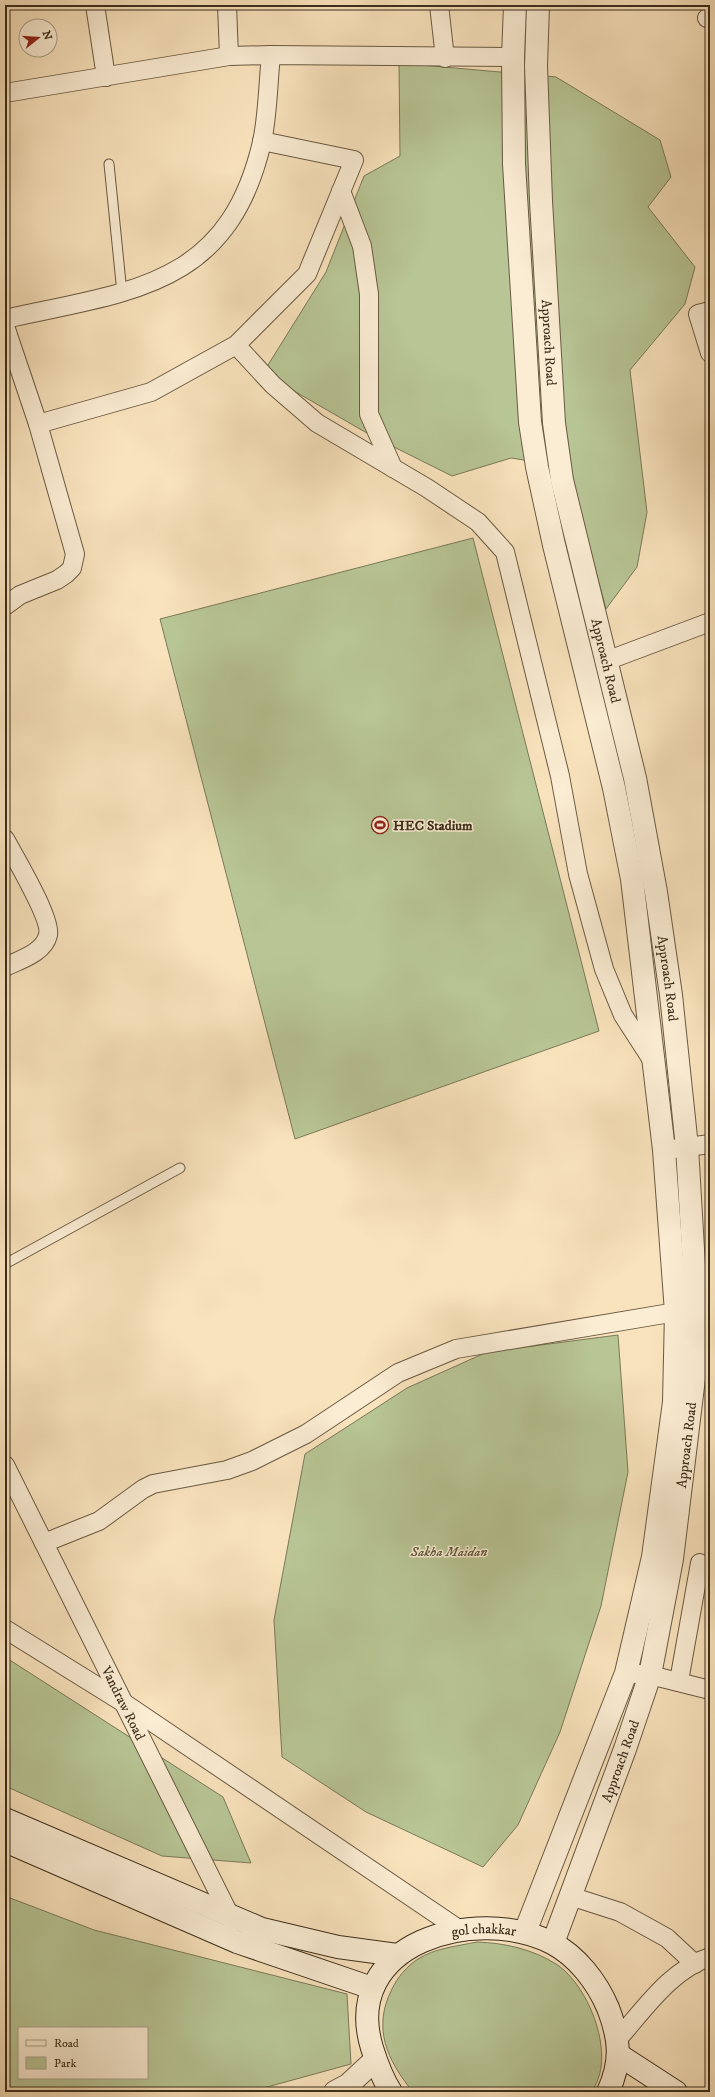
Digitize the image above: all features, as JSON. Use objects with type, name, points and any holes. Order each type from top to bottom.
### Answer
[{"type":"street","points":[[95,5],[106,77]]},
{"type":"street","points":[[227,5],[229,56]]},
{"type":"street","points":[[439,5],[445,58]]},
{"type":"street","name":"Approach Road","points":[[515,5],[513,57],[514,164],[530,422],[537,466],[554,545],[612,780],[632,879],[664,1150],[689,1303]]},
{"type":"street","name":"Approach Road","points":[[538,5],[536,66],[541,201],[554,423],[562,480],[635,778],[656,892],[671,995],[687,1147],[689,1303],[674,1402],[663,1558],[650,1675],[625,1749],[553,1943]]},
{"type":"street","points":[[5,93],[229,56],[271,55],[445,58],[513,57]]},
{"type":"street","points":[[5,319],[122,293],[158,280],[180,269],[212,244],[228,224],[240,205],[251,178],[262,141],[271,55]]},
{"type":"street","points":[[38,424],[151,392],[236,345],[307,274],[354,160],[262,141]]},
{"type":"street","points":[[341,191],[362,246],[369,294],[369,414],[393,468]]},
{"type":"street","points":[[710,311],[698,314],[710,353]]},
{"type":"street","points":[[5,326],[38,424],[72,542],[75,561],[72,568],[57,580],[20,596],[5,606]]},
{"type":"street","points":[[236,345],[273,386],[317,423],[393,468],[478,522],[505,552],[560,776],[578,874],[604,969],[623,1015],[654,1063]]},
{"type":"street","points":[[606,661],[710,622]]},
{"type":"street","points":[[5,838],[44,914],[48,936],[43,945],[30,955],[5,967]]},
{"type":"street","points":[[664,1150],[710,1144]]},
{"type":"street","points":[[44,1544],[99,1521],[137,1493],[153,1484],[227,1470],[252,1461],[306,1434],[398,1373],[456,1348],[689,1303]]},
{"type":"street","name":"Vandraw Road","points":[[5,1465],[232,1916],[238,1942]]},
{"type":"street","points":[[663,1558],[707,1561],[679,1681]]},
{"type":"street","name":"Approach Road","points":[[525,1932],[626,1674],[663,1558]]},
{"type":"street","points":[[5,1629],[124,1703],[460,1930]]},
{"type":"street","points":[[626,1674],[650,1675],[679,1681],[710,1690]]},
{"type":"street","points":[[5,1819],[270,1931],[338,1947],[397,1955]]},
{"type":"street","points":[[5,1841],[238,1942],[372,1988]]},
{"type":"street","points":[[570,1896],[620,1912],[667,1938],[702,1960],[672,1980],[618,2047],[676,2092]]},
{"type":"street","name":"gol chakkar","points":[[391,2092],[383,2080],[375,2060],[368,2035],[366,2020],[367,2004],[372,1988],[386,1965],[397,1955],[414,1945],[460,1930],[481,1928],[525,1932],[553,1943],[576,1960],[593,1980],[605,2002],[615,2026],[618,2047],[616,2075],[608,2092]]},
{"type":"street","points":[[335,2092],[348,2085],[375,2060]]},
{"type":"lane","points":[[109,164],[122,293]]},
{"type":"lane","points":[[5,1264],[180,1168]]},
{"type":"green space","points":[[399,63],[556,77],[660,140],[671,177],[648,207],[695,267],[685,304],[630,370],[647,512],[637,567],[606,609],[568,467],[511,458],[452,476],[372,436],[263,373],[326,272],[364,176],[400,156]]},
{"type":"green space","name":"HEC Stadium","points":[[473,538],[599,1031],[295,1139],[160,619]]},
{"type":"green space","name":"Sakha Maidan","points":[[618,1335],[628,1472],[601,1606],[560,1732],[518,1825],[483,1867],[366,1812],[282,1757],[274,1620],[305,1454],[407,1388],[487,1352]]},
{"type":"green space","points":[[5,1657],[223,1797],[251,1863],[162,1856],[5,1786]]},
{"type":"green space","points":[[5,1896],[94,1930],[347,1994],[351,2064],[249,2092],[5,2092]]},
{"type":"green space","points":[[477,1942],[508,1945],[537,1954],[556,1964],[568,1974],[579,1988],[589,2005],[596,2023],[600,2042],[602,2061],[599,2078],[591,2092],[413,2092],[396,2068],[385,2043],[383,2017],[386,2003],[394,1985],[406,1969],[414,1962],[432,1952]]},
{"type":"place","name":"HEC Stadium","points":[[380,825]]}]
